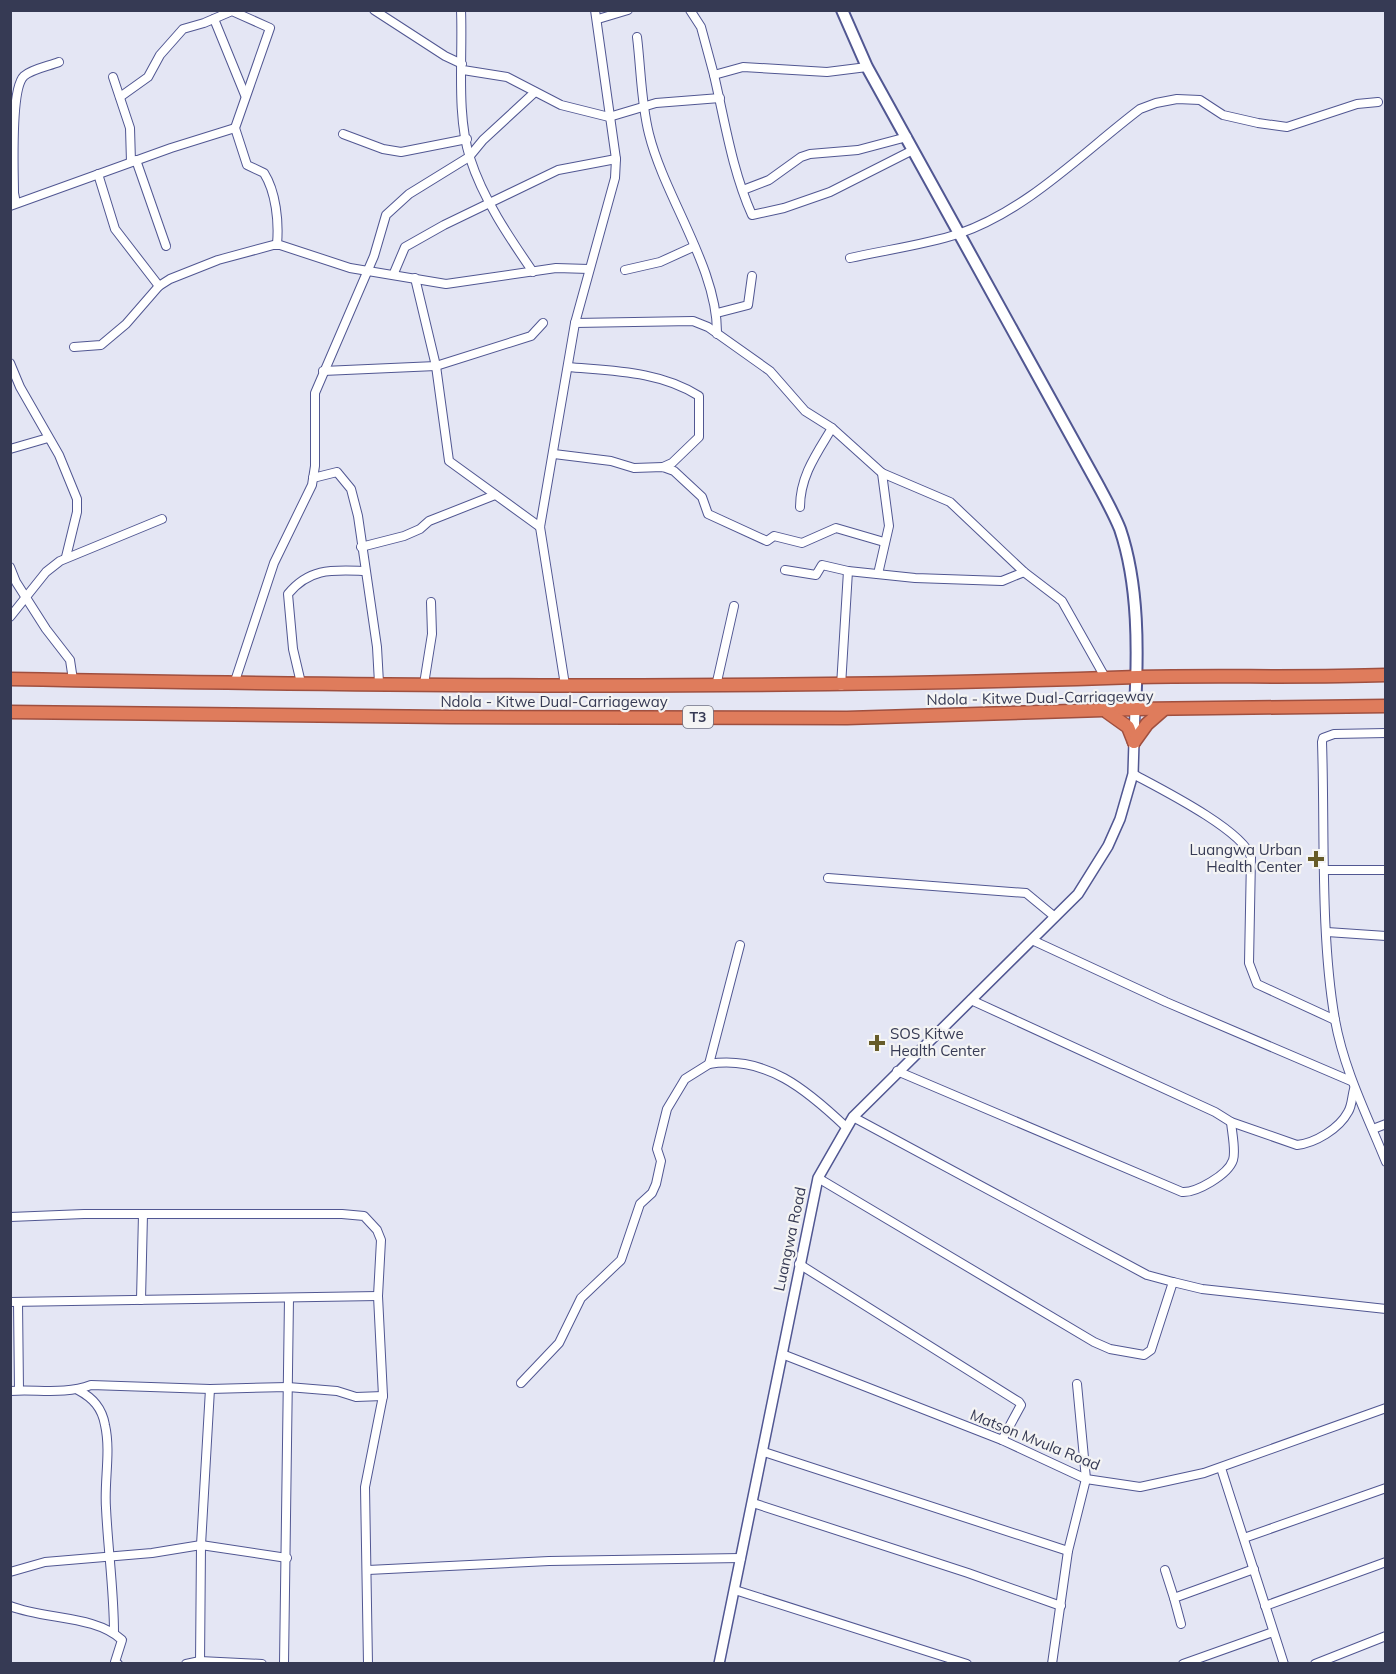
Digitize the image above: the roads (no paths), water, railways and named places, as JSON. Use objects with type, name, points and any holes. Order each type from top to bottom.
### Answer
[{"type":"highway","name":"Ndola - Kitwe Dual-Carriageway","points":[[10,679],[234,684],[841,686],[1106,680],[1137,677],[1386,675]]},
{"type":"highway","name":"Ndola - Kitwe Dual-Carriageway","points":[[10,711],[450,717],[847,718],[1386,706]]},
{"type":"highway","points":[[1134,742],[1147,724],[1163,710]]},
{"type":"highway","points":[[1107,712],[1128,727],[1134,742]]},
{"type":"main road","name":"Luangwa Road","points":[[842,10],[867,67],[1092,473],[1119,528],[1130,583],[1137,677],[1135,710]]},
{"type":"street","points":[[374,10],[463,67],[507,77],[561,105],[609,117],[656,104],[720,99]]},
{"type":"street","points":[[461,10],[462,110],[469,157],[509,238],[533,272]]},
{"type":"street","points":[[565,685],[540,527],[575,323],[612,191],[616,159],[597,15],[628,10]]},
{"type":"street","points":[[690,10],[701,27],[725,113],[729,151],[752,215],[757,216],[831,192],[913,150]]},
{"type":"street","points":[[120,96],[148,77],[160,55],[183,29],[232,11],[270,28],[235,128],[247,165],[264,173],[270,185],[278,230],[277,244]]},
{"type":"street","points":[[214,19],[245,95]]},
{"type":"street","points":[[637,37],[649,134],[717,313],[717,334]]},
{"type":"street","points":[[59,62],[26,74],[19,85],[14,127],[13,204],[133,161],[235,128]]},
{"type":"street","points":[[714,75],[743,67],[827,72],[867,67]]},
{"type":"street","points":[[113,77],[130,128],[133,161],[166,246]]},
{"type":"street","points":[[234,684],[274,563],[284,537],[304,504],[313,478],[314,404],[323,370],[367,272],[384,220],[392,207],[469,157],[483,140],[535,92]]},
{"type":"street","points":[[850,258],[958,234],[1002,214],[1053,180],[1140,110],[1156,102],[1200,100],[1223,115],[1287,127],[1356,104],[1378,102]]},
{"type":"street","points":[[343,134],[383,149],[401,152],[467,139]]},
{"type":"street","points":[[743,190],[769,180],[801,157],[810,154],[858,150],[907,137]]},
{"type":"street","points":[[394,273],[405,247],[558,170],[616,159]]},
{"type":"street","points":[[98,174],[115,229],[159,286]]},
{"type":"street","points":[[74,347],[101,345],[126,324],[159,286],[218,260],[277,244],[367,272],[394,273],[454,284],[556,268],[589,269]]},
{"type":"street","points":[[625,270],[660,262],[693,247]]},
{"type":"street","points":[[717,313],[748,305],[752,276]]},
{"type":"street","points":[[415,278],[436,366],[449,461],[540,527]]},
{"type":"street","points":[[575,323],[693,321],[717,334],[770,371],[804,411],[832,428],[882,473],[950,502],[1024,572],[1065,605],[1106,680]]},
{"type":"street","points":[[323,370],[436,366],[531,336],[543,323]]},
{"type":"street","points":[[10,363],[20,387],[59,455],[77,499],[77,512],[66,556]]},
{"type":"street","points":[[568,367],[616,371],[670,380],[699,396],[699,437],[672,463],[663,467]]},
{"type":"street","points":[[800,507],[800,490],[811,462],[832,428]]},
{"type":"street","points":[[10,449],[48,438]]},
{"type":"street","points":[[554,454],[611,461],[634,468],[663,467],[674,471],[702,497],[708,514],[767,541],[774,536],[802,543],[836,528],[884,542]]},
{"type":"street","points":[[313,478],[333,472],[344,478],[351,489],[358,516],[377,647],[379,683]]},
{"type":"street","points":[[878,574],[889,526],[882,473]]},
{"type":"street","points":[[361,547],[404,536],[429,521],[495,495]]},
{"type":"street","points":[[10,617],[46,572],[66,556],[162,519]]},
{"type":"street","points":[[785,570],[816,575],[822,565],[848,571],[915,578],[1002,581],[1024,572]]},
{"type":"street","points":[[10,567],[16,582],[70,660],[73,680]]},
{"type":"street","points":[[301,683],[293,649],[288,594],[294,587],[322,570],[365,571]]},
{"type":"street","points":[[841,686],[848,571]]},
{"type":"street","points":[[424,684],[432,634],[431,602]]},
{"type":"street","points":[[716,686],[734,606]]},
{"type":"street","name":"Luangwa Road","points":[[719,1664],[818,1178],[853,1117],[1078,894],[1108,846],[1120,819],[1133,774],[1135,710]]},
{"type":"street","points":[[1386,734],[1344,734],[1323,738],[1327,932],[1335,1020],[1352,1085],[1386,1162]]},
{"type":"street","points":[[1133,774],[1194,806],[1245,845],[1251,857],[1249,963],[1257,984],[1335,1020]]},
{"type":"street","points":[[1326,870],[1386,870]]},
{"type":"street","points":[[828,878],[1026,893],[1055,917]]},
{"type":"street","points":[[1327,932],[1386,936]]},
{"type":"street","points":[[1032,940],[1352,1085]]},
{"type":"street","points":[[709,1064],[740,945]]},
{"type":"street","points":[[971,1000],[1231,1122],[1297,1145],[1306,1144],[1332,1129],[1349,1112],[1352,1085]]},
{"type":"street","points":[[521,1383],[559,1343],[581,1298],[621,1260],[640,1204],[652,1193],[656,1184],[661,1161],[657,1149],[667,1109],[685,1079],[709,1064],[741,1063],[780,1074],[817,1100],[846,1127]]},
{"type":"street","points":[[897,1071],[1182,1192],[1191,1192],[1225,1172],[1233,1160],[1231,1122]]},
{"type":"street","points":[[853,1117],[1147,1275],[1202,1289],[1386,1309]]},
{"type":"street","points":[[1373,1129],[1386,1124]]},
{"type":"street","points":[[818,1178],[1069,1328],[1110,1349],[1144,1355],[1151,1350],[1173,1282]]},
{"type":"street","points":[[10,1217],[142,1214],[364,1216],[377,1230],[381,1240],[378,1296],[383,1396],[365,1487],[368,1664]]},
{"type":"street","points":[[141,1300],[142,1214]]},
{"type":"street","points":[[800,1264],[1019,1402],[1021,1405],[1002,1440]]},
{"type":"street","points":[[378,1296],[14,1302],[15,1391],[78,1390],[91,1385],[210,1389],[288,1387],[337,1391],[357,1397],[383,1396]]},
{"type":"street","points":[[284,1664],[289,1298]]},
{"type":"street","name":"Matson Mvula Road","points":[[782,1354],[1002,1440],[1086,1479],[1140,1488],[1181,1480],[1221,1468],[1385,1411]]},
{"type":"street","points":[[1052,1664],[1068,1551],[1086,1479],[1077,1384]]},
{"type":"street","points":[[200,1662],[201,1545],[210,1389]]},
{"type":"street","points":[[78,1390],[94,1401],[106,1425],[108,1475],[106,1508],[111,1555],[114,1633]]},
{"type":"street","points":[[764,1452],[1068,1551]]},
{"type":"street","points":[[1221,1468],[1284,1664]]},
{"type":"street","points":[[1244,1538],[1386,1488]]},
{"type":"street","points":[[753,1503],[968,1573],[1061,1606]]},
{"type":"street","points":[[10,1572],[45,1562],[201,1545],[287,1558]]},
{"type":"street","points":[[368,1570],[549,1561],[741,1558]]},
{"type":"street","points":[[1265,1606],[1386,1562]]},
{"type":"street","points":[[1174,1598],[1254,1569]]},
{"type":"street","points":[[1165,1570],[1181,1624]]},
{"type":"street","points":[[735,1590],[968,1664]]},
{"type":"street","points":[[10,1606],[48,1617],[82,1620],[114,1633],[122,1640],[115,1662],[118,1664]]},
{"type":"street","points":[[1183,1664],[1273,1632]]},
{"type":"street","points":[[1316,1664],[1386,1636]]},
{"type":"street","points":[[186,1664],[200,1662],[262,1664]]},
{"type":"place","name":"Luangwa Urban Health Center","points":[[1316,859]]},
{"type":"place","name":"SOS Kitwe Health Center","points":[[877,1043]]}]
